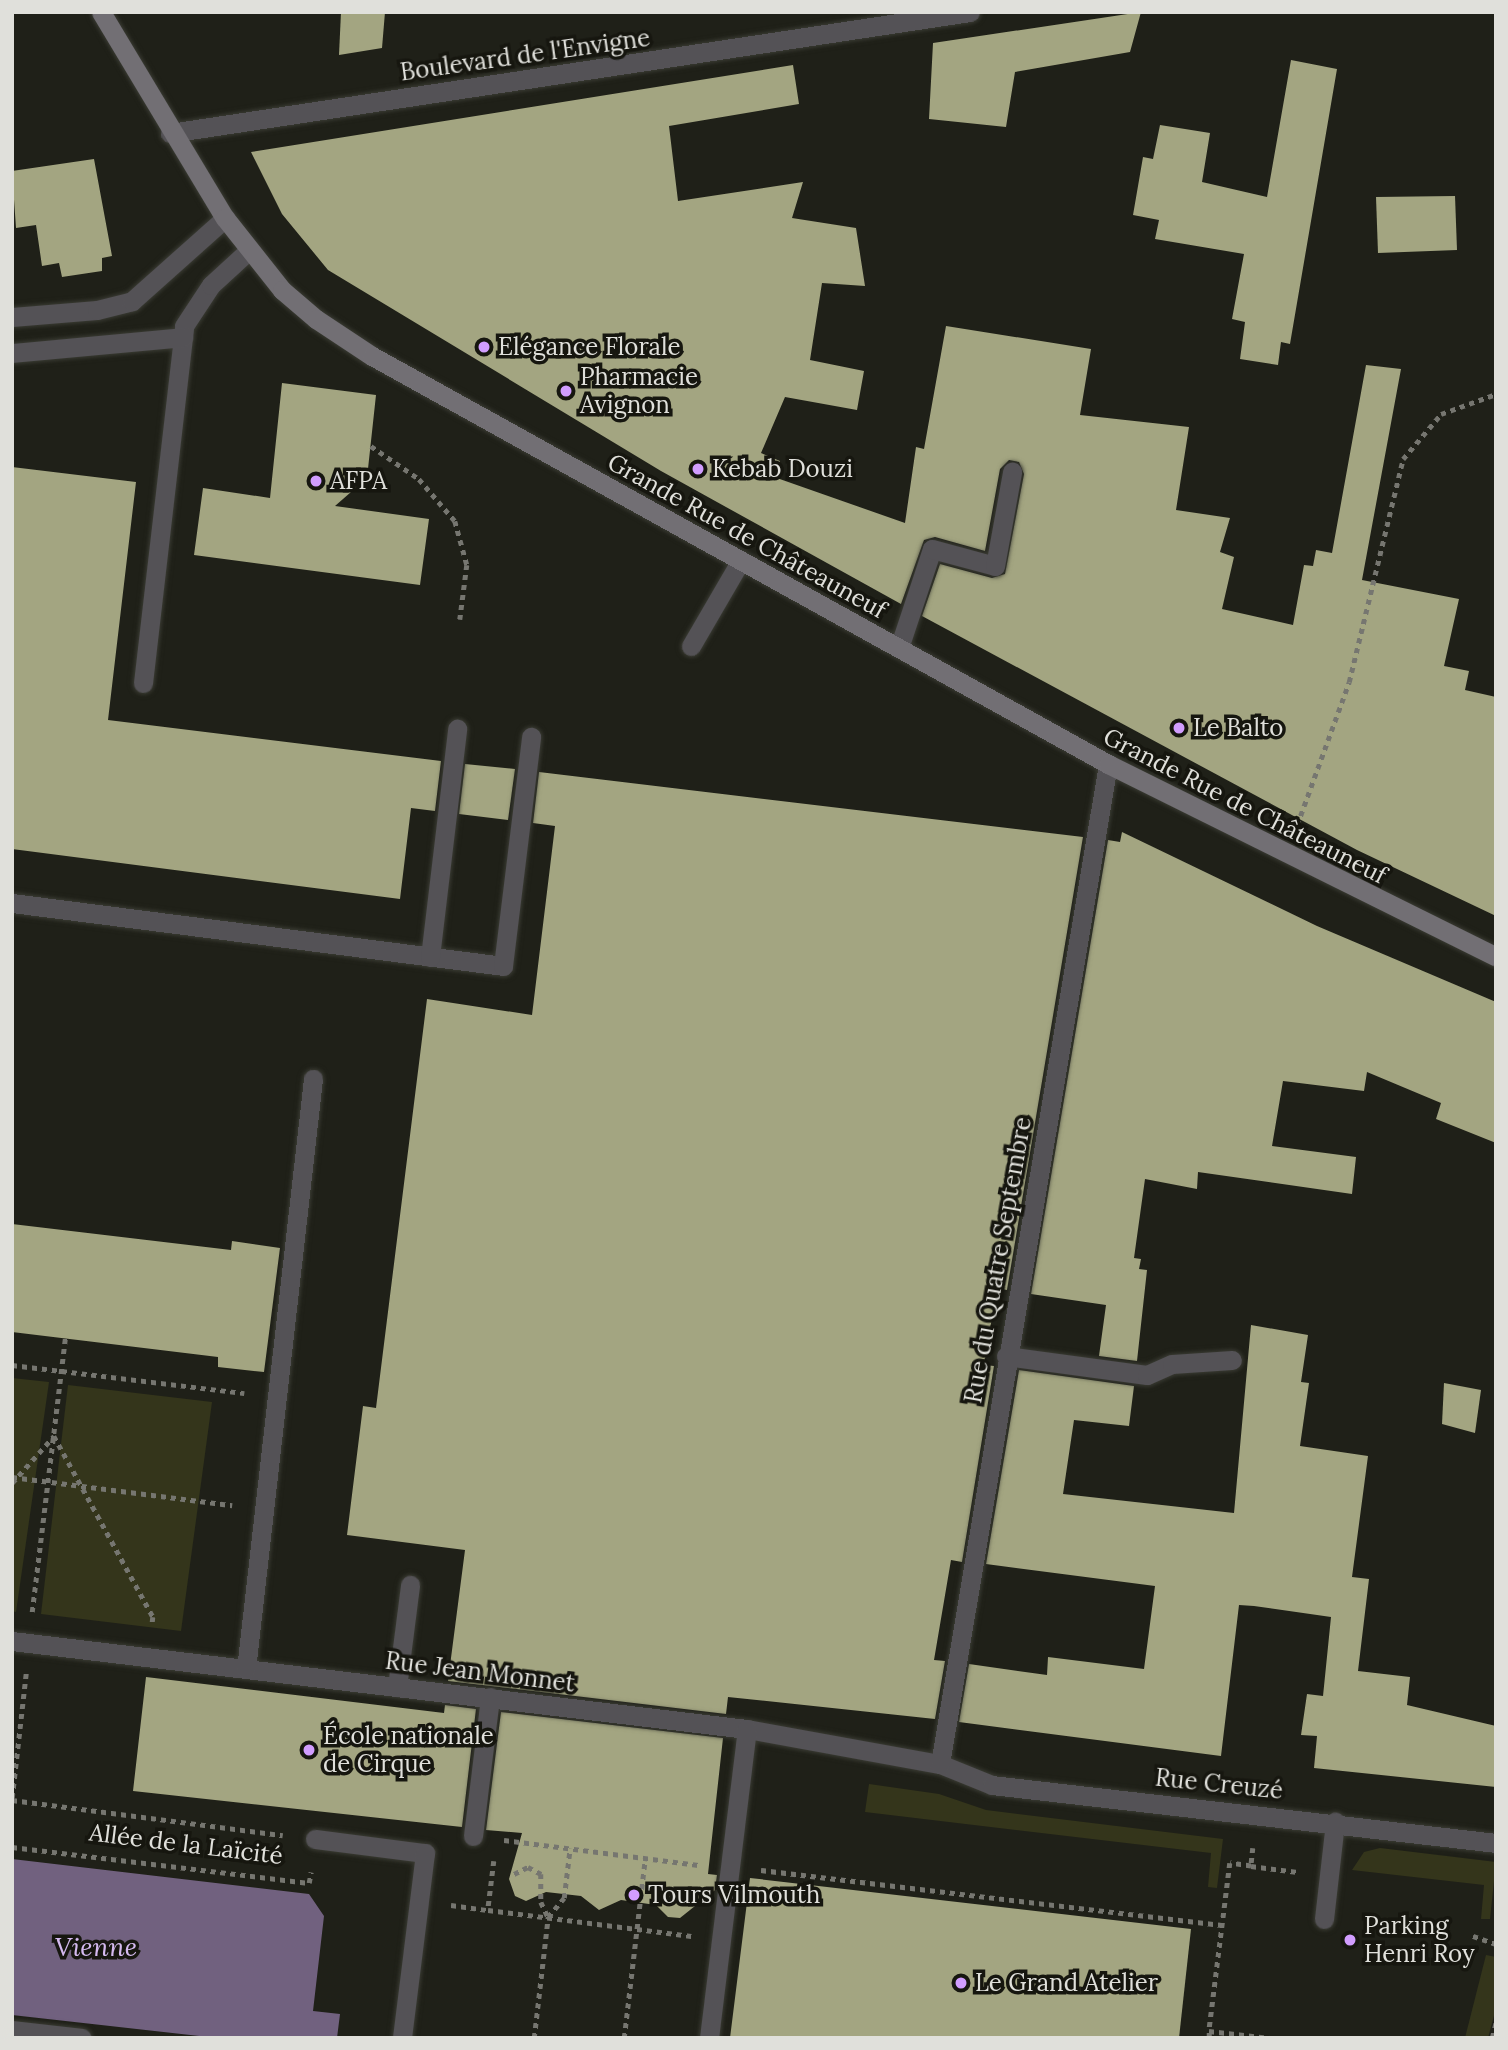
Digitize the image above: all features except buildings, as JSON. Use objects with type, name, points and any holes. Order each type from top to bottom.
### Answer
[{"type":"main road","name":"Grande Rue de Châteauneuf","points":[[101,12],[170,133],[248,251],[316,319],[372,356],[1108,764],[1284,854],[1496,957]]},
{"type":"street","name":"Boulevard de l'Envigne","points":[[170,133],[970,12]]},
{"type":"street","points":[[12,317],[97,310],[132,301],[225,218]]},
{"type":"street","points":[[143,683],[188,313],[248,251]]},
{"type":"street","points":[[12,353],[183,337]]},
{"type":"street","points":[[900,648],[932,549],[995,566],[1012,472]]},
{"type":"street","points":[[691,646],[741,560]]},
{"type":"street","points":[[430,957],[457,729]]},
{"type":"street","points":[[12,903],[503,966],[531,737]]},
{"type":"street","name":"Rue du Quatre Septembre","points":[[940,1764],[1006,1356],[1108,764]]},
{"type":"street","points":[[246,1669],[313,1079]]},
{"type":"street","points":[[1006,1356],[1147,1375],[1172,1364],[1231,1360]]},
{"type":"street","points":[[397,1687],[410,1585]]},
{"type":"street","name":"Rue Jean Monnet","points":[[20,1642],[747,1729],[940,1764]]},
{"type":"street","points":[[473,1836],[490,1697]]},
{"type":"street","points":[[709,2038],[747,1729]]},
{"type":"street","name":"Rue Creuzé","points":[[940,1764],[992,1784],[1335,1822],[1496,1843]]},
{"type":"street","points":[[1324,1919],[1335,1822]]},
{"type":"street","name":"Allée de la Laïcité","points":[[315,1839],[425,1853],[402,2038]]},
{"type":"street","points":[[12,2030],[82,2038]]},
{"type":"path","points":[[1284,854],[1349,682],[1403,458],[1441,414],[1496,394]]},
{"type":"path","points":[[371,446],[419,479],[455,521],[467,565],[460,620]]},
{"type":"path","points":[[12,1799],[20,1642],[48,1482],[65,1338]]},
{"type":"path","points":[[12,1365],[277,1397]]},
{"type":"path","points":[[14,1479],[54,1436]]},
{"type":"path","points":[[54,1436],[153,1617],[149,1658]]},
{"type":"path","points":[[14,1479],[265,1508]]},
{"type":"path","name":"Allée de la Laïcité","points":[[12,1799],[315,1839],[309,1883],[12,1847]]},
{"type":"path","points":[[1251,1866],[1257,1813]]},
{"type":"path","points":[[497,1839],[1222,1925]]},
{"type":"path","points":[[548,1917],[564,1898],[570,1848]]},
{"type":"path","points":[[624,2038],[645,1858]]},
{"type":"path","points":[[1209,2038],[1230,1863],[1329,1876]]},
{"type":"path","points":[[514,1874],[528,1867],[541,1874],[541,1902],[548,1917],[534,2038]]},
{"type":"path","points":[[488,1910],[493,1869]]},
{"type":"path","points":[[437,1903],[721,1940]]},
{"type":"path","points":[[1473,1936],[1496,1944]]},
{"type":"path","points":[[1492,2038],[1496,2022]]},
{"type":"path","points":[[1209,2031],[1270,2038]]},
{"type":"green space","points":[[12,1378],[49,1382],[16,1612],[12,1611]]},
{"type":"green space","points":[[68,1385],[212,1402],[181,1631],[41,1614]]},
{"type":"green space","points":[[869,1784],[939,1794],[986,1810],[1223,1839],[1217,1888],[1208,1887],[1211,1853],[865,1812]]},
{"type":"green space","points":[[1380,1848],[1496,1862],[1490,1919],[1481,1919],[1484,1885],[1352,1870],[1364,1852]]},
{"type":"green space","points":[[1486,1955],[1496,1957],[1496,2008],[1488,2038],[1465,2038]]},
{"type":"water","name":"Vienne","points":[[12,1859],[309,1894],[324,1916],[313,2011],[340,2014],[337,2038],[217,2038],[12,2015]]},
{"type":"place","name":"Elégance Florale","points":[[484,347]]},
{"type":"place","name":"Pharmacie Avignon","points":[[566,391]]},
{"type":"place","name":"Kebab Douzi","points":[[698,469]]},
{"type":"place","name":"AFPA","points":[[316,481]]},
{"type":"place","name":"Le Balto","points":[[1179,728]]},
{"type":"place","name":"École nationale de Cirque","points":[[309,1750]]},
{"type":"place","name":"Tours Vilmouth","points":[[634,1895]]},
{"type":"place","name":"Parking Henri Roy","points":[[1350,1940]]},
{"type":"place","name":"Le Grand Atelier","points":[[961,1983]]}]
